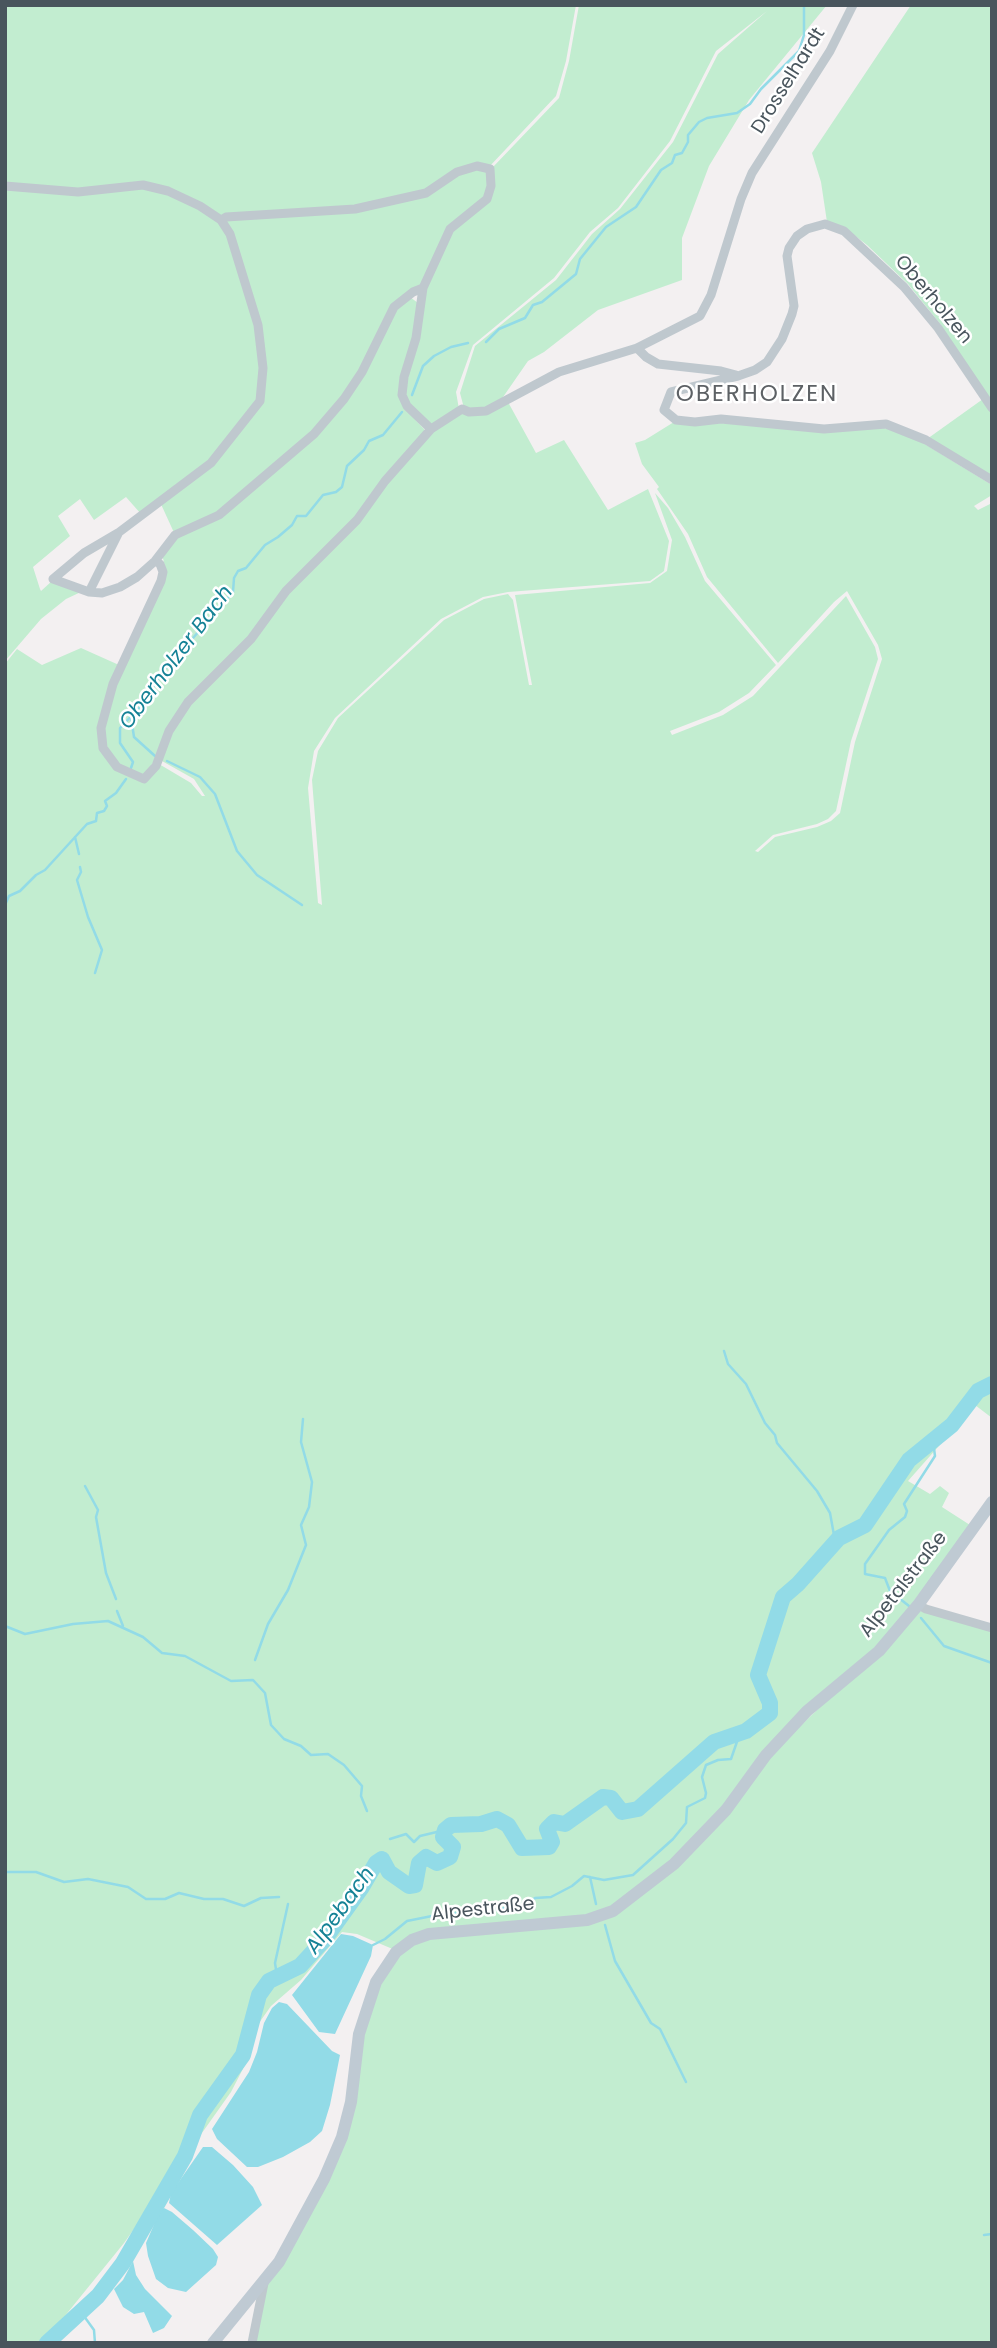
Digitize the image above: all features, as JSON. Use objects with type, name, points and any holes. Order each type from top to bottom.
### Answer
[{"type":"main road","name":"Alpetalstraße","points":[[807,1711],[867,1663],[918,1605],[992,1502]]},
{"type":"main road","name":"Alpestraße","points":[[213,2343],[279,2262],[296,2233],[342,2137],[351,2102],[359,2034],[376,1982],[396,1952],[412,1940],[429,1934],[587,1920],[613,1911],[674,1864],[726,1810],[766,1755],[807,1711]]},
{"type":"street","name":"Drosselhardt","points":[[637,348],[700,316],[711,295],[751,173],[830,51],[853,5]]},
{"type":"street","points":[[222,220],[226,217],[355,209],[426,193],[457,172],[477,166],[490,169],[491,186],[487,199],[450,229],[423,288],[416,338],[404,377],[402,395],[407,406],[431,429]]},
{"type":"street","points":[[5,186],[78,192],[143,186],[169,191],[200,206],[222,220],[230,234],[258,325],[263,368],[260,401],[211,463],[118,533],[84,553],[53,579],[89,592],[102,593],[137,577],[158,562],[176,535],[219,515],[314,434],[344,399],[362,372],[394,307],[413,292],[423,288]]},
{"type":"street","name":"Oberholzen","points":[[992,408],[938,328],[904,287],[844,232],[825,224],[807,229],[796,236],[789,248],[787,256],[794,306],[782,339],[767,362],[738,376],[671,392],[664,410],[676,420],[695,422],[721,419],[824,429],[886,424],[926,440],[992,480]]},
{"type":"street","points":[[158,562],[163,572],[161,581],[113,684],[101,727],[103,748],[117,767],[144,779],[156,766],[169,731],[188,702],[251,639],[286,591],[357,520],[385,481],[431,429],[462,409],[469,412],[486,411],[559,372],[637,348],[658,364],[721,371],[738,376]]},
{"type":"street","points":[[89,592],[118,533]]},
{"type":"street","points":[[918,1605],[992,1628]]},
{"type":"street","points":[[252,2343],[264,2280]]},
{"type":"green space","points":[[5,5],[576,5],[566,61],[556,96],[489,167],[489,186],[485,199],[448,228],[422,287],[410,297],[418,303],[416,326],[402,377],[411,415],[424,429],[424,433],[355,518],[250,638],[201,686],[144,777],[119,766],[106,748],[104,727],[115,686],[166,571],[162,554],[176,537],[160,502],[141,514],[126,497],[94,520],[80,499],[58,516],[70,536],[33,567],[40,589],[41,591],[52,581],[83,591],[66,599],[41,619],[5,661]]},
{"type":"green space","points":[[579,5],[827,5],[749,100],[709,166],[682,238],[682,280],[598,310],[544,352],[528,361],[501,400],[484,409],[464,408],[460,393],[475,346],[556,280],[592,234],[620,209],[673,142],[718,54],[767,11],[716,51],[670,141],[618,208],[590,232],[554,278],[473,345],[456,392],[459,409],[431,426],[410,406],[405,394],[425,288],[453,230],[491,199],[493,167],[559,98]]},
{"type":"green space","points":[[911,5],[992,5],[992,405],[941,325],[908,284],[845,228],[827,222],[821,182],[812,153]]},
{"type":"green space","points":[[983,399],[992,414],[992,477],[927,439]]},
{"type":"green space","points":[[508,402],[536,453],[564,440],[608,510],[648,489],[669,541],[664,571],[650,581],[508,592],[483,597],[441,619],[335,718],[314,751],[308,788],[318,903],[322,905],[312,780],[318,751],[338,718],[444,620],[484,599],[508,594],[513,600],[529,685],[532,685],[515,595],[650,583],[667,571],[672,540],[655,493],[668,508],[685,537],[705,581],[776,665],[749,693],[719,712],[670,731],[672,735],[723,715],[753,696],[846,596],[875,647],[878,659],[851,741],[836,811],[817,824],[773,835],[755,851],[758,852],[775,837],[817,827],[831,821],[840,813],[855,742],[882,659],[878,645],[847,591],[778,663],[707,577],[688,534],[642,464],[635,443],[674,422],[880,427],[910,435],[992,485],[992,495],[974,506],[978,510],[992,503],[992,1418],[975,1405],[908,1481],[930,1494],[940,1486],[949,1493],[942,1507],[970,1525],[889,1635],[829,1688],[672,1863],[612,1909],[588,1917],[446,1927],[395,1950],[357,1934],[342,1932],[301,1980],[271,2006],[259,2023],[247,2061],[231,2092],[124,2243],[43,2343],[5,2343],[5,664],[17,649],[42,665],[81,648],[119,665],[100,728],[115,767],[144,781],[159,764],[191,783],[205,796],[194,779],[162,761],[179,717],[433,430],[461,411],[468,414]]},
{"type":"green space","points":[[920,1611],[992,1631],[992,2343],[254,2343],[266,2281],[344,2138],[361,2035],[380,1982],[400,1952],[430,1937],[588,1924],[676,1869],[768,1757]]},
{"type":"water","points":[[341,1934],[373,1945],[371,1956],[335,2034],[319,2032],[292,1995]]},
{"type":"water","points":[[279,2002],[287,2004],[332,2051],[340,2055],[322,2131],[310,2142],[283,2157],[258,2167],[247,2167],[217,2139],[212,2129],[249,2072],[264,2023],[272,2008]]},
{"type":"water","points":[[203,2147],[212,2147],[233,2165],[253,2187],[262,2205],[217,2245],[169,2203],[171,2193]]},
{"type":"water","points":[[164,2208],[193,2230],[218,2257],[216,2265],[186,2292],[168,2288],[156,2279],[148,2256],[146,2243],[159,2213]]},
{"type":"water","points":[[133,2261],[136,2275],[145,2289],[172,2316],[164,2328],[153,2333],[144,2312],[134,2314],[123,2307],[114,2289],[123,2280]]},
{"type":"waterway","name":"Oberholzer Bach","points":[[486,342],[499,329],[525,318],[533,305],[542,302],[576,274],[580,259],[606,227],[636,207],[661,170],[672,163],[675,155],[682,153],[688,142],[688,135],[699,122],[737,113],[750,104],[761,89],[799,51],[804,35],[804,5]]},
{"type":"waterway","name":"Oberholzer Bach","points":[[412,395],[423,366],[451,347],[468,343]]},
{"type":"waterway","name":"Oberholzer Bach","points":[[131,768],[133,762],[120,743],[120,728],[147,703],[150,692],[164,669],[185,655],[193,638],[233,592],[234,578],[238,571],[246,568],[265,545],[292,525],[297,516],[306,516],[323,495],[336,492],[342,487],[347,466],[364,450],[369,441],[383,435],[402,412]]},
{"type":"waterway","points":[[131,717],[134,737],[155,756]]},
{"type":"waterway","points":[[167,761],[200,777],[215,794],[237,851],[257,875],[302,905]]},
{"type":"waterway","name":"Oberholzer Bach","points":[[5,905],[9,896],[20,891],[45,870],[87,824],[96,821],[97,813],[104,811],[107,806],[105,801],[116,793],[126,779]]},
{"type":"waterway","points":[[75,837],[79,854]]},
{"type":"waterway","points":[[80,867],[77,880],[102,950],[95,973]]},
{"type":"waterway","points":[[724,1351],[728,1364],[746,1384],[777,1443],[817,1491],[830,1513],[834,1535],[839,1538]]},
{"type":"waterway","name":"Alpebach","points":[[47,2343],[98,2296],[123,2263],[185,2156],[200,2115],[243,2055],[259,1995],[269,1981],[300,1966],[324,1940],[376,1863],[382,1859],[389,1872],[409,1886],[415,1885],[419,1863],[426,1857],[437,1863],[450,1857],[453,1847],[443,1837],[445,1830],[451,1825],[481,1824],[497,1819],[508,1825],[522,1848],[549,1847],[552,1842],[547,1829],[554,1822],[565,1824],[603,1797],[611,1798],[622,1812],[638,1809],[714,1742],[746,1731],[770,1713],[770,1703],[758,1675],[783,1597],[839,1538],[865,1525],[909,1460],[952,1425],[978,1391],[992,1384]]},
{"type":"waterway","points":[[255,1660],[268,1624],[288,1590],[306,1545],[301,1525],[309,1507],[312,1482],[301,1442],[303,1419]]},
{"type":"waterway","points":[[909,1606],[890,1591],[885,1578],[865,1574],[865,1564],[889,1530],[905,1517],[907,1511],[904,1504],[935,1456],[933,1441]]},
{"type":"waterway","points":[[85,1486],[98,1510],[96,1517],[106,1573],[116,1599]]},
{"type":"waterway","points":[[117,1611],[123,1626]]},
{"type":"waterway","points":[[921,1618],[944,1646],[992,1663]]},
{"type":"waterway","points":[[5,1626],[25,1634],[73,1624],[108,1621],[143,1637],[162,1653],[185,1656],[231,1681],[253,1680],[265,1693],[271,1725],[284,1739],[301,1746],[311,1755],[328,1754],[344,1765],[362,1786],[361,1796],[367,1811]]},
{"type":"waterway","points":[[373,1945],[407,1921],[437,1915],[526,1906],[535,1898],[551,1897],[584,1876],[604,1880],[633,1875],[673,1839],[686,1823],[687,1807],[705,1798],[702,1777],[706,1765],[731,1759],[740,1733]]},
{"type":"waterway","points":[[390,1839],[406,1834],[414,1842],[420,1836],[445,1830]]},
{"type":"waterway","points":[[5,1872],[36,1872],[64,1882],[88,1879],[128,1887],[146,1899],[165,1899],[179,1893],[204,1899],[223,1899],[244,1906],[261,1898],[279,1897]]},
{"type":"waterway","points":[[590,1877],[596,1904]]},
{"type":"waterway","points":[[277,1976],[275,1963],[288,1904]]},
{"type":"waterway","points":[[605,1925],[615,1961],[651,2023],[660,2029],[686,2082]]},
{"type":"waterway","points":[[984,2235],[992,2234]]},
{"type":"waterway","points":[[81,2312],[94,2330],[95,2343]]},
{"type":"district","name":"OBERHOLZEN","points":[[757,395]]}]
